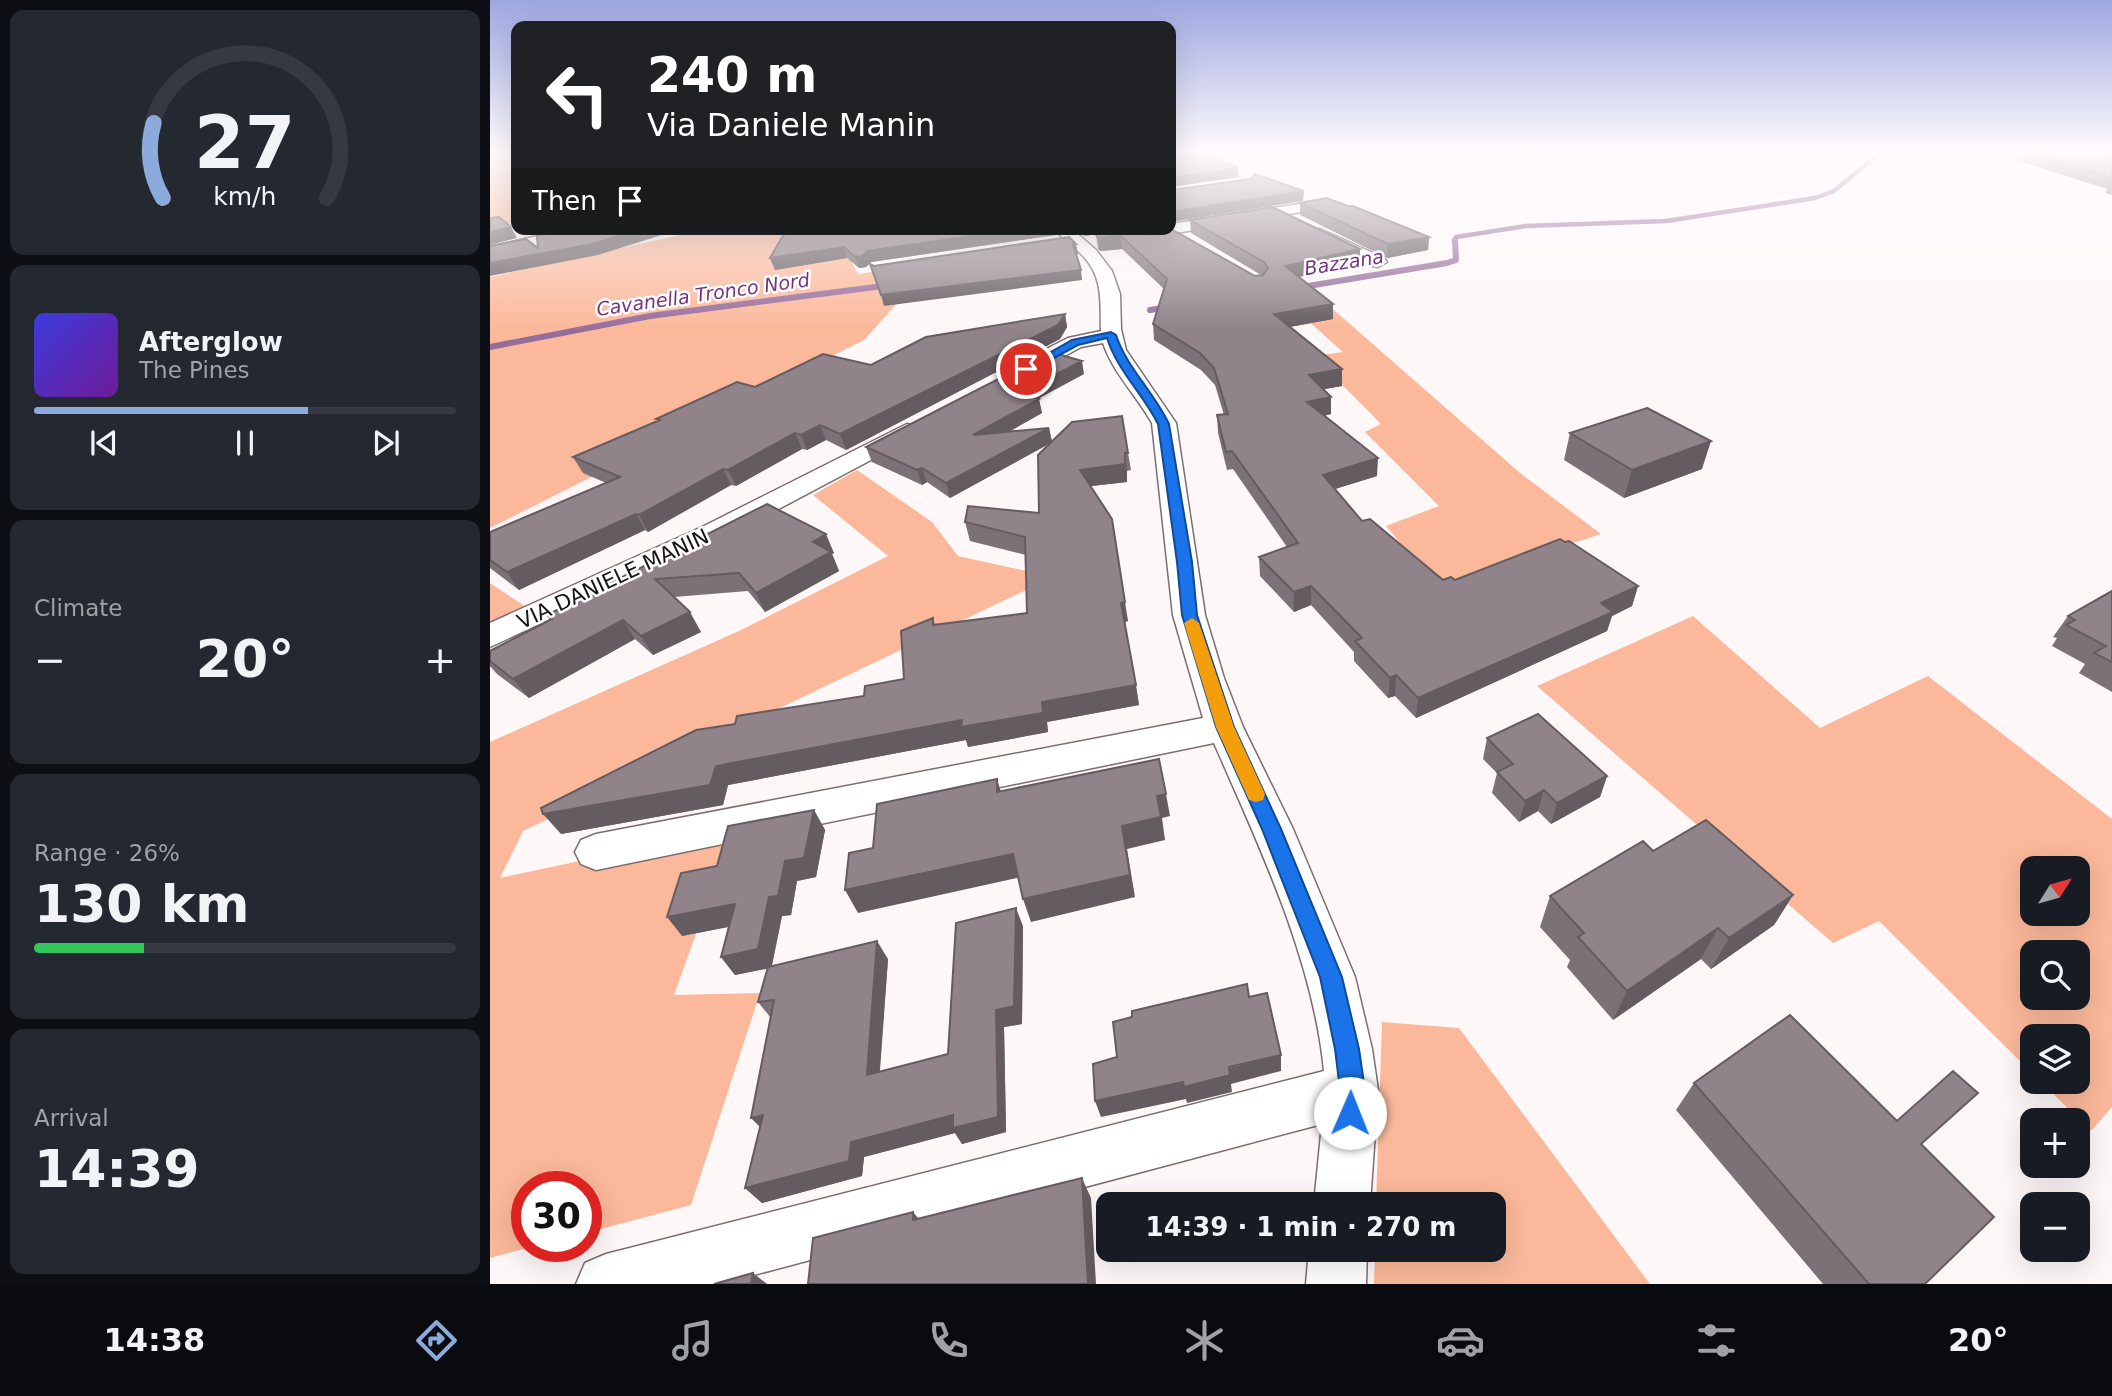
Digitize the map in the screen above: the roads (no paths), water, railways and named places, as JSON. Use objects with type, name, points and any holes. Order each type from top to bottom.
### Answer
[{"type":"street","points":[[1176,229],[1273,212],[1378,262]]},
{"type":"street","points":[[490,252],[564,235]]},
{"type":"street","points":[[1081,239],[1120,235]]},
{"type":"street","points":[[1176,235],[1190,243]]},
{"type":"street","points":[[1081,239],[1107,274],[1111,288],[1111,335],[1117,353],[1154,405],[1164,424],[1189,615],[1225,727],[1272,829],[1331,977],[1347,1049],[1352,1090],[1343,1192]]},
{"type":"street","points":[[989,388],[1075,342],[1111,335]]},
{"type":"street","name":"VIA DANIELE MANIN","points":[[490,636],[714,532],[928,420]]},
{"type":"street","points":[[596,852],[1225,727]]},
{"type":"street","points":[[606,1284],[1352,1090]]},
{"type":"street","points":[[1336,1284],[1338,1262]]},
{"type":"waterway","name":"Bazzana","points":[[1454,241],[1456,237],[1526,226],[1666,221],[1725,212]]},
{"type":"waterway","name":"Bazzana","points":[[1296,288],[1447,263],[1456,260],[1455,240]]},
{"type":"waterway","name":"Cavanella Tronco Nord","points":[[490,347],[650,316],[891,285]]},
{"type":"waterway","name":"Bazzana","points":[[1150,310],[1169,307]]}]
